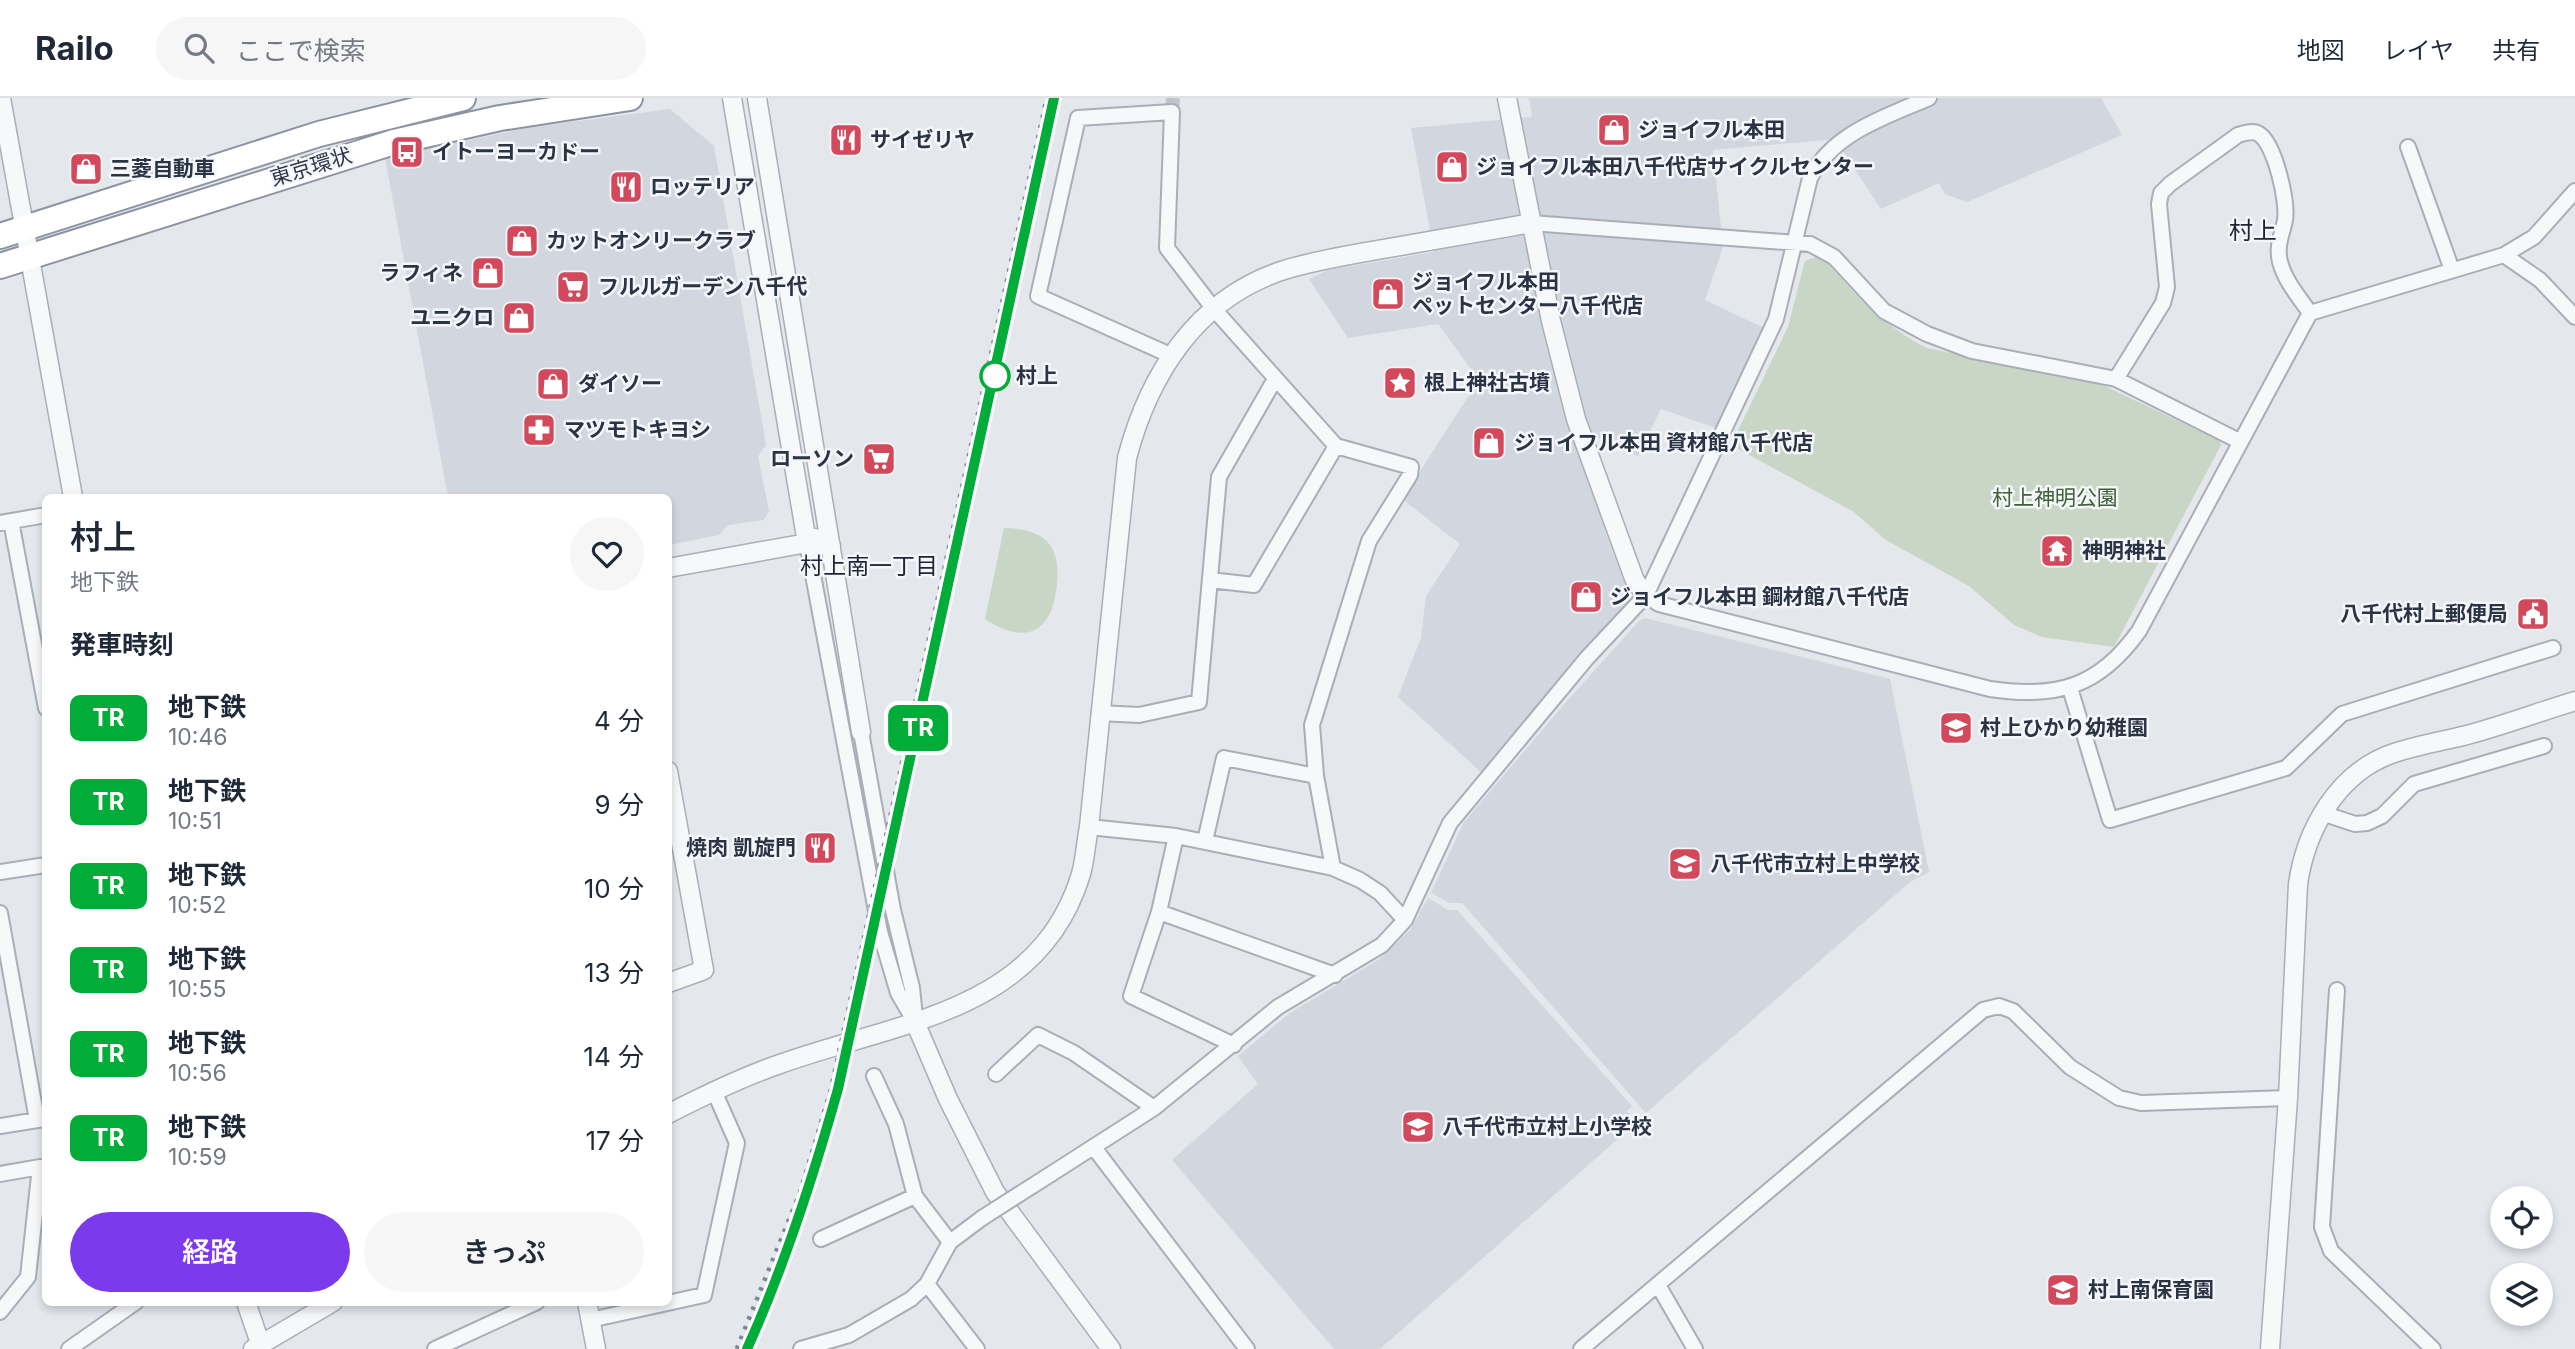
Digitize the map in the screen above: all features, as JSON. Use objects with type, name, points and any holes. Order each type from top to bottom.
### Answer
[{"type":"highway","name":"東京環状","points":[[0,236],[319,134],[463,98]]},
{"type":"highway","name":"東京環状","points":[[0,266],[394,142],[500,118],[630,98]]},
{"type":"street","points":[[1,98],[72,494]]},
{"type":"street","points":[[732,98],[807,543],[880,932],[898,993],[915,1022],[948,1099],[995,1192],[1111,1349]]},
{"type":"street","points":[[757,98],[861,732],[893,910],[912,988],[915,1022]]},
{"type":"street","points":[[1507,98],[1551,321],[1576,419],[1635,581],[1646,595],[1659,604],[1990,689],[2039,693],[2070,688],[2109,667],[2139,631],[2239,440],[2310,313],[2504,255],[2534,237],[2575,191]]},
{"type":"street","points":[[802,1349],[851,1342],[911,1300],[927,1284],[950,1242],[982,1218],[1095,1149],[1154,1108],[1278,1007],[1382,945],[1405,920],[1450,823],[1587,658],[1646,595],[1776,319],[1810,178],[1829,149],[1842,138],[1929,98]]},
{"type":"street","points":[[1170,355],[1038,296],[1078,118],[1172,112],[1167,248],[1213,308],[1336,446],[1411,467],[1410,475],[1369,541],[1312,725],[1316,776],[1333,868]]},
{"type":"street","points":[[2116,379],[2163,303],[2167,287],[2159,205],[2161,193],[2189,169],[2238,135],[2251,132],[2259,134],[2273,152],[2285,219],[2278,238],[2280,262],[2288,282],[2310,313]]},
{"type":"street","points":[[2408,147],[2452,270]]},
{"type":"street","points":[[672,1112],[781,1063],[958,1007],[995,988],[1025,965],[1060,923],[1081,874],[1089,827],[1127,458],[1138,414],[1170,355],[1213,308],[1262,279],[1322,260],[1531,223],[1796,242],[1822,248],[1835,257],[1884,311],[1927,334],[1972,351],[2116,379],[2239,440]]},
{"type":"street","points":[[2504,255],[2540,280],[2575,317]]},
{"type":"street","points":[[1099,713],[1139,715],[1199,702],[1219,477],[1275,379]]},
{"type":"street","points":[[1210,580],[1254,585],[1336,446]]},
{"type":"street","points":[[42,516],[6,522],[42,689]]},
{"type":"street","points":[[672,567],[830,538]]},
{"type":"street","points":[[2070,688],[2110,820],[2286,768],[2342,714],[2553,648]]},
{"type":"street","points":[[2270,1349],[2288,1098],[2298,884],[2306,843],[2322,813],[2352,778],[2393,753],[2470,734],[2575,701]]},
{"type":"street","points":[[2322,813],[2355,824],[2367,823],[2382,816],[2414,784],[2544,746]]},
{"type":"street","points":[[1205,841],[1224,758],[1316,776]]},
{"type":"street","points":[[672,793],[704,970],[672,982]]},
{"type":"street","points":[[1089,827],[1176,836],[1333,868],[1380,893],[1405,920]]},
{"type":"street","points":[[1176,836],[1159,912],[1131,996],[1234,1045]]},
{"type":"street","points":[[0,872],[42,866]]},
{"type":"street","points":[[1159,912],[1335,975]]},
{"type":"street","points":[[0,914],[41,1119],[0,1126]]},
{"type":"street","points":[[2337,990],[2322,1227],[2325,1240],[2331,1251],[2433,1349]]},
{"type":"street","points":[[1581,1349],[1983,1010],[1999,1006],[2012,1011],[2070,1067],[2119,1098],[2141,1103],[2288,1098]]},
{"type":"street","points":[[996,1074],[1038,1035],[1074,1053],[1154,1108]]},
{"type":"street","points":[[874,1076],[896,1124],[915,1196],[950,1242]]},
{"type":"street","points":[[672,1299],[704,1295],[737,1143],[714,1091]]},
{"type":"street","points":[[1095,1149],[1247,1349]]},
{"type":"street","points":[[0,1174],[40,1167],[28,1277],[0,1312]]},
{"type":"street","points":[[821,1239],[915,1196]]},
{"type":"street","points":[[927,1284],[977,1349]]},
{"type":"street","points":[[1658,1285],[1695,1349]]},
{"type":"street","points":[[69,1349],[130,1306]]},
{"type":"street","points":[[247,1306],[258,1347],[326,1306]]},
{"type":"street","points":[[435,1349],[528,1306]]},
{"type":"street","points":[[596,1349],[589,1311],[625,1306]]},
{"type":"shaded area","points":[[1529,98],[2101,98],[2122,135],[1967,202],[1945,194],[1939,183],[1881,209],[1835,139],[1713,150],[1723,247],[1705,300],[1766,329],[1719,429],[1661,409],[1638,456],[1572,426],[1608,539],[1631,599],[1482,773],[1398,697],[1421,638],[1426,596],[1460,544],[1402,499],[1479,380],[1438,324],[1348,338],[1309,279],[1328,270],[1434,252],[1411,128],[1532,117]]},
{"type":"shaded area","name":"フルルガーデン八千代","points":[[670,109],[714,146],[766,445],[758,456],[769,511],[764,520],[728,525],[719,535],[672,544],[672,494],[447,494],[385,158],[526,128]]},
{"type":"shaded area","name":"八千代市立村上中学校","points":[[1645,618],[1890,679],[1929,872],[1910,882],[1646,1113],[1462,903],[1449,903],[1431,893],[1464,822],[1566,702],[1640,620]]},
{"type":"shaded area","name":"八千代市立村上小学校","points":[[1428,898],[1448,910],[1457,910],[1632,1106],[1627,1111],[1631,1116],[1623,1123],[1628,1130],[1380,1349],[1334,1349],[1172,1160],[1258,1084],[1238,1056],[1290,1013],[1378,960],[1410,930]]},
{"type":"green space","name":"村上神明公園","points":[[1821,255],[1870,308],[1897,330],[1927,348],[2098,383],[2219,440],[2221,445],[2114,647],[2042,637],[2014,625],[1969,586],[1886,540],[1854,512],[1731,445],[1788,327],[1805,261]]},
{"type":"green space","points":[[1004,528],[1018,529],[1039,536],[1047,541],[1056,558],[1057,583],[1050,613],[1036,630],[1026,633],[1014,632],[985,619]]},
{"type":"tunnel","points":[[1172,112],[1173,98]]},
{"type":"railway","points":[[737,1349],[800,1193],[831,1090],[1047,98]]},
{"type":"metro line","name":"TR","points":[[747,1349],[771,1297],[809,1194],[838,1089],[1054,98]]},
{"type":"place","name":"ジョイフル本田","points":[[1614,130]]},
{"type":"place","name":"サイゼリヤ","points":[[846,140]]},
{"type":"place","name":"イトーヨーカドー","points":[[407,152]]},
{"type":"place","name":"ジョイフル本田八千代店サイクルセンター","points":[[1452,167]]},
{"type":"place","name":"三菱自動車","points":[[86,169]]},
{"type":"place","name":"ロッテリア","points":[[626,187]]},
{"type":"place","name":"カットオンリークラブ","points":[[522,241]]},
{"type":"place","name":"ラフィネ","points":[[488,273]]},
{"type":"place","name":"フルルガーデン八千代","points":[[573,287]]},
{"type":"place","name":"ジョイフル本田 ペットセンター八千代店","points":[[1388,294]]},
{"type":"place","name":"ユニクロ","points":[[519,318]]},
{"type":"place","name":"村上","points":[[995,376]]},
{"type":"place","name":"根上神社古墳","points":[[1400,383]]},
{"type":"place","name":"ダイソー","points":[[553,384]]},
{"type":"place","name":"マツモトキヨシ","points":[[539,430]]},
{"type":"place","name":"ジョイフル本田 資材館八千代店","points":[[1489,443]]},
{"type":"place","name":"ローソン","points":[[879,459]]},
{"type":"place","name":"神明神社","points":[[2057,551]]},
{"type":"place","name":"ジョイフル本田 鋼材館八千代店","points":[[1586,597]]},
{"type":"place","name":"八千代村上郵便局","points":[[2533,614]]},
{"type":"place","name":"村上ひかり幼稚園","points":[[1956,728]]},
{"type":"place","name":"焼肉 凱旋門","points":[[820,848]]},
{"type":"place","name":"八千代市立村上中学校","points":[[1685,864]]},
{"type":"place","name":"八千代市立村上小学校","points":[[1418,1127]]},
{"type":"place","name":"村上南保育園","points":[[2063,1290]]},
{"type":"district","name":"村上","points":[[2253,231]]},
{"type":"district","name":"村上南一丁目","points":[[869,566]]}]
